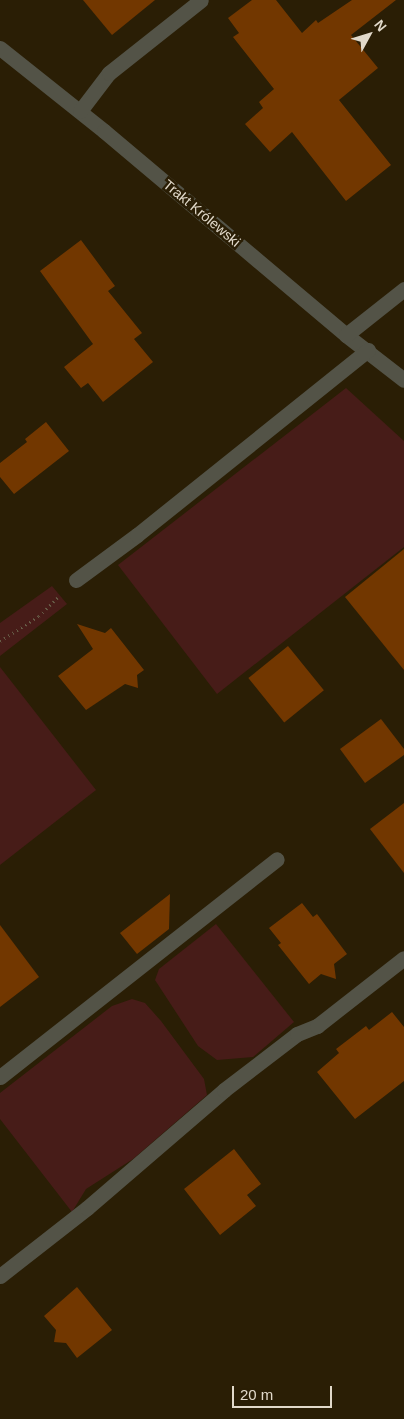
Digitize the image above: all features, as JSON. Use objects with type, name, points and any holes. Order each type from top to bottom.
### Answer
[{"type":"street","points":[[80,111],[108,73],[201,0]]},
{"type":"street","name":"Trakt Królewski","points":[[0,48],[80,111],[346,335],[368,350],[404,380]]},
{"type":"street","points":[[346,335],[404,289]]},
{"type":"street","points":[[76,580],[137,535],[368,350]]},
{"type":"street","points":[[0,1077],[277,859]]},
{"type":"street","points":[[0,1276],[86,1208],[231,1085],[297,1034],[317,1026],[404,958]]},
{"type":"path","points":[[0,641],[39,616],[76,580]]},
{"type":"shaded area","points":[[346,388],[404,441],[404,547],[217,694],[118,565]]},
{"type":"shaded area","points":[[52,586],[67,604],[0,656],[0,623]]},
{"type":"shaded area","points":[[0,667],[96,790],[0,865]]},
{"type":"shaded area","points":[[216,924],[294,1022],[253,1057],[217,1060],[198,1046],[155,980],[159,969]]},
{"type":"shaded area","points":[[132,999],[145,1003],[161,1021],[204,1079],[207,1095],[133,1159],[86,1189],[72,1212],[0,1119],[0,1093],[112,1006]]},
{"type":"building","points":[[83,0],[155,0],[112,35]]},
{"type":"building","points":[[252,0],[276,0],[302,33],[316,20],[318,23],[352,0],[396,0],[351,35],[378,68],[339,100],[391,165],[346,201],[292,132],[270,152],[245,124],[263,108],[259,102],[274,89],[233,37],[239,33],[228,18]]},
{"type":"building","points":[[81,240],[115,286],[108,291],[142,333],[134,339],[153,362],[103,402],[88,383],[81,388],[64,367],[93,344],[40,271]]},
{"type":"building","points":[[46,422],[69,451],[14,494],[0,477],[0,463],[27,442],[25,439]]},
{"type":"building","points":[[404,549],[404,670],[345,597]]},
{"type":"building","points":[[77,624],[105,633],[111,628],[144,670],[137,675],[138,688],[125,684],[86,710],[58,676],[93,649]]},
{"type":"building","points":[[288,646],[324,690],[284,722],[248,678]]},
{"type":"building","points":[[381,719],[404,749],[404,755],[365,783],[340,749]]},
{"type":"building","points":[[404,803],[404,873],[370,829]]},
{"type":"building","points":[[170,894],[169,929],[137,954],[120,933]]},
{"type":"building","points":[[302,903],[313,917],[317,914],[347,954],[334,964],[336,979],[321,974],[309,984],[278,945],[281,943],[269,928]]},
{"type":"building","points":[[0,925],[39,977],[0,1007]]},
{"type":"building","points":[[392,1012],[404,1027],[404,1081],[355,1119],[317,1072],[339,1053],[336,1049],[366,1026],[369,1030]]},
{"type":"building","points":[[234,1149],[261,1184],[247,1195],[256,1206],[220,1235],[184,1189]]},
{"type":"building","points":[[77,1287],[112,1330],[77,1358],[66,1343],[54,1342],[56,1330],[44,1316]]}]
